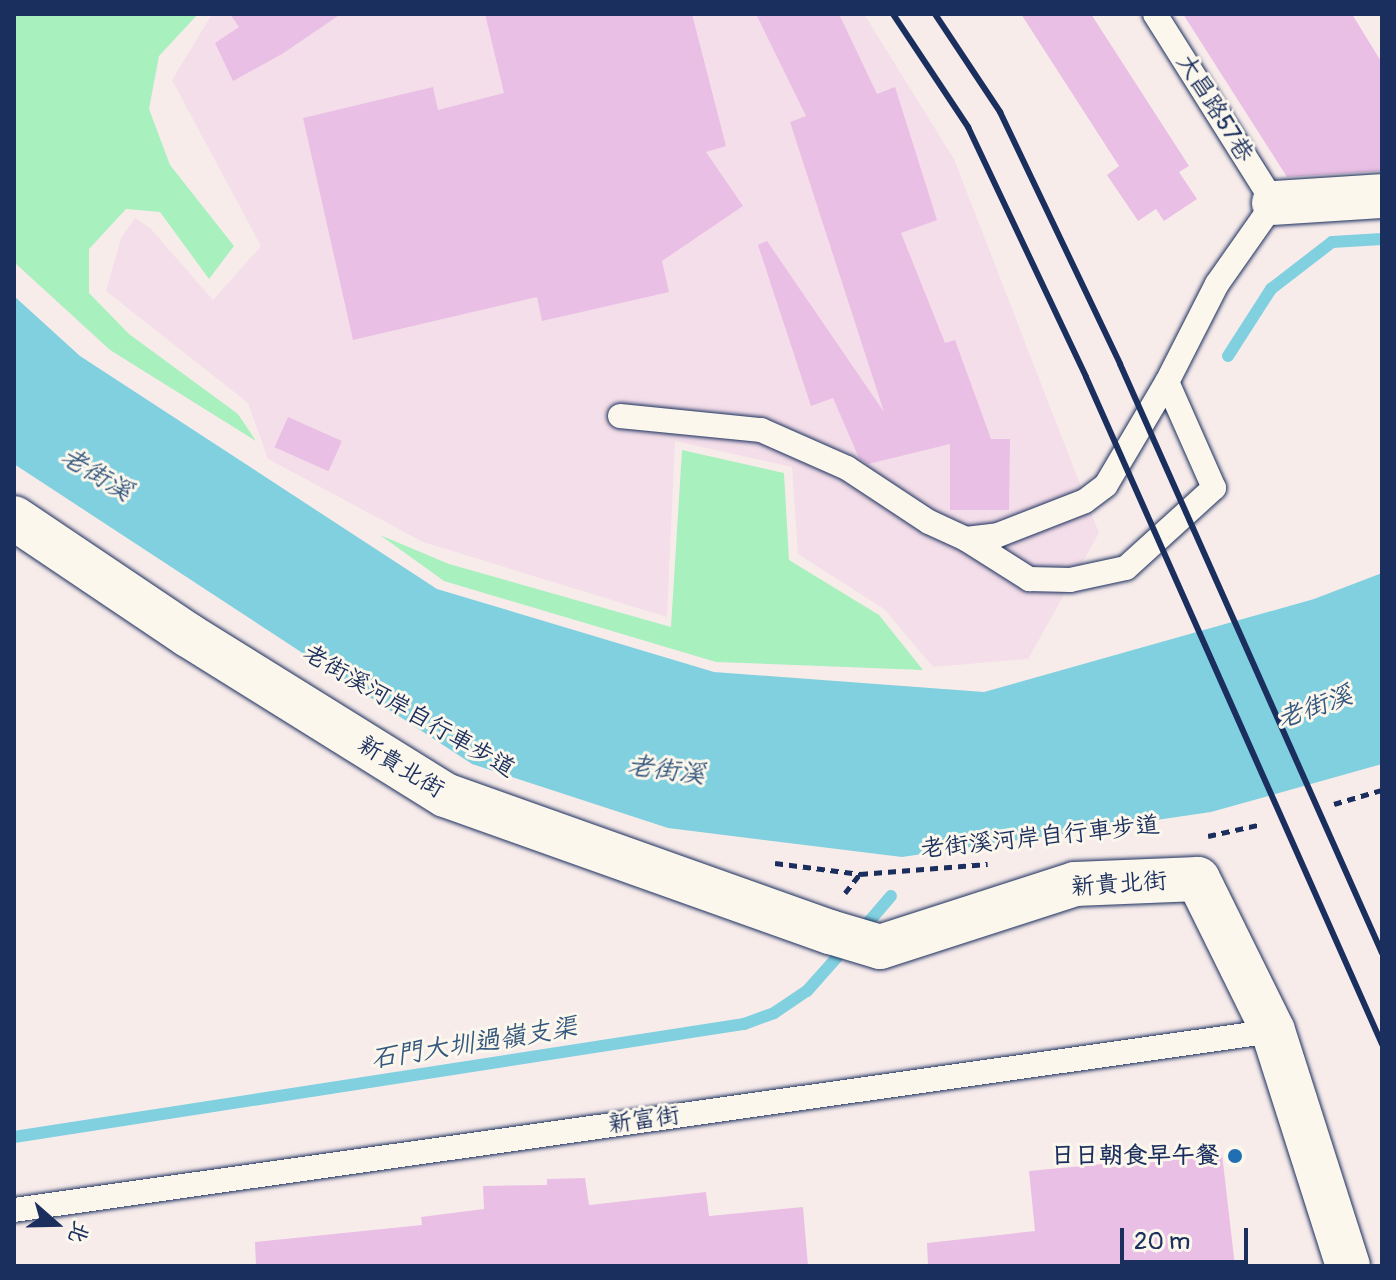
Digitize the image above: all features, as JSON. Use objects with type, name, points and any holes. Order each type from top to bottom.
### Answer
[{"type":"street","points":[[1274,203],[1382,196]]},
{"type":"street","name":"新貴北街","points":[[14,518],[188,635],[445,795],[830,932],[880,947],[1075,884],[1198,879],[1273,1031]]},
{"type":"street","points":[[1273,1031],[1348,1266]]},
{"type":"lane","name":"大昌路57巷","points":[[1155,14],[1274,203]]},
{"type":"lane","points":[[966,539],[998,535],[1085,501],[1106,485],[1167,382],[1217,284],[1274,203]]},
{"type":"lane","points":[[620,416],[761,430],[847,468],[929,522],[966,539],[1029,579],[1070,580],[1126,568],[1214,488],[1167,382]]},
{"type":"lane","name":"新富街","points":[[14,1210],[1273,1031]]},
{"type":"path","points":[[1334,804],[1382,790]]},
{"type":"path","points":[[1206,836],[1262,824]]},
{"type":"path","name":"老街溪河岸自行車步道","points":[[773,863],[860,874],[992,863]]},
{"type":"shaded area","points":[[212,14],[864,14],[954,159],[1099,533],[1028,659],[933,667],[884,609],[798,554],[792,467],[675,441],[667,617],[423,542],[268,459],[248,403],[106,291],[121,238],[135,218],[150,228],[213,300],[261,246],[172,80]]},
{"type":"green space","points":[[14,14],[198,14],[159,56],[149,109],[170,165],[234,246],[209,279],[160,212],[126,209],[89,249],[89,293],[129,334],[238,414],[256,441],[110,350],[14,262]]},
{"type":"green space","points":[[682,450],[784,473],[789,560],[879,615],[923,670],[716,662],[444,581],[380,535],[449,564],[671,627]]},
{"type":"water","name":"老街溪","points":[[14,296],[80,356],[437,589],[714,672],[984,692],[1314,599],[1382,573],[1382,764],[1211,812],[902,857],[668,828],[472,764],[14,464]]},
{"type":"building","points":[[230,14],[341,14],[282,54],[233,81],[215,43],[239,27]]},
{"type":"building","points":[[485,14],[692,14],[726,146],[706,152],[743,206],[662,261],[669,292],[542,321],[537,297],[353,340],[303,118],[433,87],[438,110],[504,93]]},
{"type":"building","points":[[756,14],[839,14],[877,94],[895,87],[937,220],[901,233],[945,343],[955,340],[991,439],[1010,439],[1009,510],[950,510],[950,444],[868,464],[859,458],[833,398],[811,406],[758,245],[767,241],[884,412],[790,122],[806,116]]},
{"type":"building","points":[[1021,14],[1091,14],[1189,166],[1179,172],[1197,199],[1164,221],[1156,209],[1138,221],[1107,175],[1119,166]]},
{"type":"building","points":[[1183,14],[1352,14],[1382,63],[1382,171],[1287,177]]},
{"type":"building","points":[[288,417],[342,441],[328,471],[275,447]]},
{"type":"building","points":[[1222,1154],[1235,1266],[928,1266],[927,1243],[1035,1231],[1029,1171],[1103,1164],[1103,1168]]},
{"type":"building","points":[[585,1178],[589,1205],[706,1192],[709,1216],[803,1207],[808,1266],[256,1266],[255,1242],[422,1225],[421,1217],[484,1209],[483,1186],[547,1185],[547,1179]]},
{"type":"waterway","name":"石門大圳過嶺支渠","points":[[1228,356],[1271,289],[1332,242],[1382,239]]},
{"type":"waterway","name":"石門大圳過嶺支渠","points":[[861,931],[891,896]]},
{"type":"waterway","name":"石門大圳過嶺支渠","points":[[14,1137],[744,1024],[774,1013],[807,991],[846,947]]},
{"type":"railway","points":[[893,14],[968,127],[1086,377],[1382,1044]]},
{"type":"railway","points":[[935,14],[1000,112],[1120,364],[1382,953]]},
{"type":"place","name":"日日朝食早午餐","points":[[1235,1156]]}]
